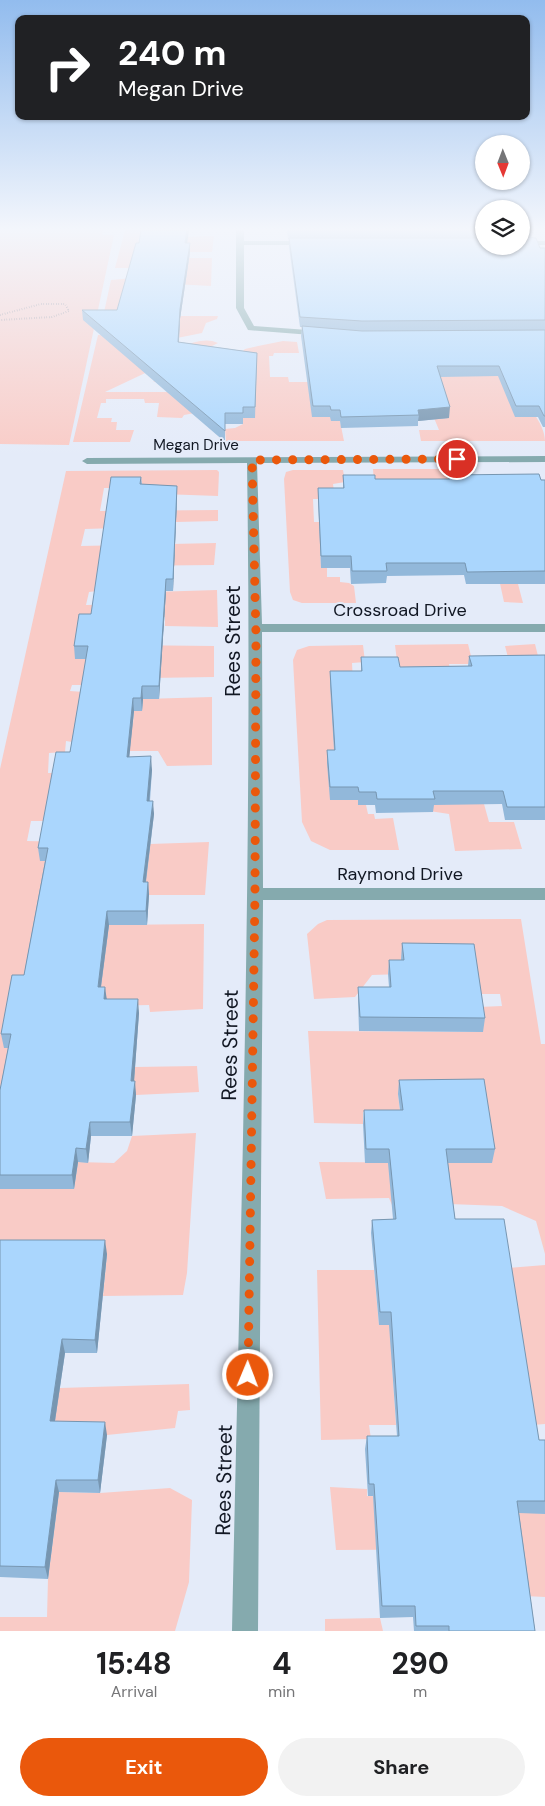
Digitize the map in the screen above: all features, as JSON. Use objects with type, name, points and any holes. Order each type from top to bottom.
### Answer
[{"type":"street","points":[[240,306],[251,328],[330,335]]},
{"type":"street","name":"Megan Drive","points":[[87,461],[545,459]]},
{"type":"street","name":"Rees Street","points":[[245,1631],[255,894],[256,628],[252,460]]},
{"type":"street","name":"Crossroad Drive","points":[[256,628],[545,628]]},
{"type":"street","name":"Raymond Drive","points":[[255,894],[545,894]]},
{"type":"path","points":[[0,314],[32,306]]},
{"type":"path","points":[[0,320],[52,317],[69,311],[66,306]]},
{"type":"shaded area","points":[[0,306],[99,306],[69,445],[0,444]]},
{"type":"shaded area","points":[[105,306],[168,306],[166,316],[218,316],[217,319],[206,323],[202,333],[172,339],[181,346],[204,341],[218,343],[198,353],[158,367],[105,392],[168,392],[166,382],[153,382],[170,374],[236,357],[245,349],[283,341],[297,342],[299,353],[274,353],[273,356],[269,356],[270,377],[288,377],[289,382],[307,382],[484,358],[530,409],[538,420],[545,441],[421,441],[419,430],[439,430],[434,418],[330,417],[340,421],[344,441],[226,441],[225,429],[235,428],[243,424],[243,418],[255,417],[200,412],[184,415],[182,418],[157,417],[159,403],[145,403],[144,399],[106,399],[106,403],[101,403],[97,418],[112,418],[111,422],[117,422],[116,430],[134,430],[130,442],[73,442],[98,335],[112,335],[100,331]]},
{"type":"shaded area","points":[[373,469],[446,469],[449,483],[436,483],[437,490],[419,491],[424,515],[483,515],[490,533],[545,532],[545,541],[541,541],[543,548],[518,548],[523,565],[508,565],[513,584],[518,584],[523,603],[504,602],[491,542],[423,542],[423,547],[408,548],[404,532],[325,532],[326,544],[320,544],[321,568],[327,568],[327,577],[340,577],[340,582],[349,583],[354,586],[356,603],[302,603],[293,600],[290,592],[284,479],[286,472],[293,470],[343,470],[345,482],[333,484],[335,499],[313,499],[314,522],[378,522],[378,514],[387,514],[386,497],[375,497]]},
{"type":"shaded area","points":[[217,470],[219,472],[218,496],[162,494],[142,488],[104,488],[100,511],[218,510],[218,521],[176,522],[176,520],[117,528],[85,529],[81,546],[216,543],[214,565],[119,566],[97,591],[89,592],[86,605],[142,604],[152,592],[217,590],[218,627],[165,626],[165,617],[99,616],[122,645],[214,646],[214,677],[86,679],[85,685],[72,685],[70,691],[84,692],[133,724],[134,711],[142,711],[143,699],[212,697],[212,765],[167,766],[158,751],[128,751],[66,741],[65,752],[49,753],[48,773],[56,773],[48,821],[31,821],[27,841],[150,844],[209,842],[205,895],[43,895],[105,953],[109,925],[204,924],[203,1009],[150,1012],[149,1005],[106,1006],[28,1047],[135,1067],[197,1066],[199,1092],[136,1095],[0,1118],[0,769],[66,471]]},
{"type":"shaded area","points":[[468,644],[473,664],[449,664],[452,679],[510,665],[505,646],[535,644],[541,668],[484,804],[489,822],[514,822],[522,849],[455,851],[449,814],[358,800],[358,805],[366,805],[368,814],[374,814],[375,819],[393,818],[399,850],[330,850],[311,841],[302,822],[293,660],[297,650],[309,646],[363,645],[365,662],[352,663],[353,684],[398,669],[395,645]]},
{"type":"shaded area","points":[[521,919],[541,1044],[545,1044],[545,1254],[536,1221],[502,1206],[449,1204],[392,1205],[389,1198],[326,1199],[319,1162],[492,1163],[398,1094],[400,1111],[363,1112],[363,1124],[314,1123],[308,1031],[482,1032],[479,1007],[502,1006],[500,994],[477,994],[401,958],[403,974],[372,975],[355,997],[314,999],[307,934],[318,924],[327,920]]},
{"type":"shaded area","points":[[196,1133],[187,1273],[183,1295],[103,1296],[107,1254],[0,1253],[0,1189],[74,1189],[78,1162],[114,1163],[127,1151],[132,1136]]},
{"type":"shaded area","points":[[545,1265],[545,1424],[532,1425],[392,1366],[396,1425],[369,1425],[371,1439],[321,1440],[317,1270],[374,1270],[379,1325],[507,1268]]},
{"type":"shaded area","points":[[189,1384],[190,1410],[178,1411],[175,1428],[107,1435],[0,1433],[0,1388]]},
{"type":"shaded area","points":[[330,1487],[367,1489],[367,1496],[397,1497],[545,1514],[545,1597],[525,1596],[518,1549],[336,1550]]},
{"type":"shaded area","points":[[170,1488],[192,1500],[189,1582],[175,1631],[0,1631],[0,1617],[47,1617],[48,1579],[59,1492],[100,1493]]},
{"type":"shaded area","points":[[380,1618],[383,1631],[325,1631],[325,1619]]},
{"type":"building","points":[[118,306],[180,306],[178,342],[257,353],[255,407],[243,407],[243,413],[225,413],[225,431],[82,310],[117,310]]},
{"type":"building","points":[[298,306],[545,306],[545,320],[362,321],[300,317]]},
{"type":"building","points":[[302,326],[362,331],[545,330],[545,416],[539,406],[516,406],[499,366],[437,366],[450,407],[418,410],[419,415],[341,417],[340,410],[331,410],[330,406],[313,406]]},
{"type":"building","points":[[539,474],[541,480],[545,480],[545,571],[467,572],[465,563],[386,563],[387,571],[352,571],[351,556],[321,556],[318,488],[344,488],[343,475],[375,475],[375,479],[450,479],[449,475]]},
{"type":"building","points":[[111,477],[141,477],[140,484],[177,486],[173,579],[166,579],[159,686],[142,686],[141,698],[133,698],[127,757],[151,756],[147,801],[153,801],[143,882],[148,882],[146,911],[107,911],[98,987],[105,987],[104,999],[138,999],[131,1081],[135,1081],[130,1122],[90,1122],[86,1149],[76,1148],[72,1175],[0,1175],[0,1090],[11,1034],[1,1034],[12,975],[24,975],[48,848],[38,848],[56,752],[70,752],[88,646],[74,646],[79,614],[91,614]]},
{"type":"building","points":[[545,655],[545,807],[507,807],[503,791],[433,791],[435,799],[377,799],[376,792],[359,792],[358,787],[330,787],[327,750],[335,750],[330,671],[362,671],[361,657],[398,657],[400,667],[472,666],[469,656]]},
{"type":"building","points":[[402,943],[474,944],[485,1018],[360,1017],[358,987],[391,987],[389,960],[404,960]]},
{"type":"building","points":[[484,1079],[495,1149],[446,1149],[455,1219],[504,1219],[539,1440],[545,1440],[545,1501],[517,1501],[535,1631],[449,1631],[449,1626],[416,1626],[415,1606],[382,1606],[374,1484],[369,1484],[367,1436],[399,1436],[391,1312],[380,1312],[372,1220],[396,1219],[389,1149],[366,1149],[364,1110],[403,1110],[399,1080]]},
{"type":"building","points":[[0,1240],[105,1240],[95,1340],[62,1339],[50,1421],[105,1422],[98,1480],[56,1480],[45,1567],[0,1566]]},
{"type":"route","points":[[248,1375],[255,894],[256,636],[252,460],[457,459]]}]
